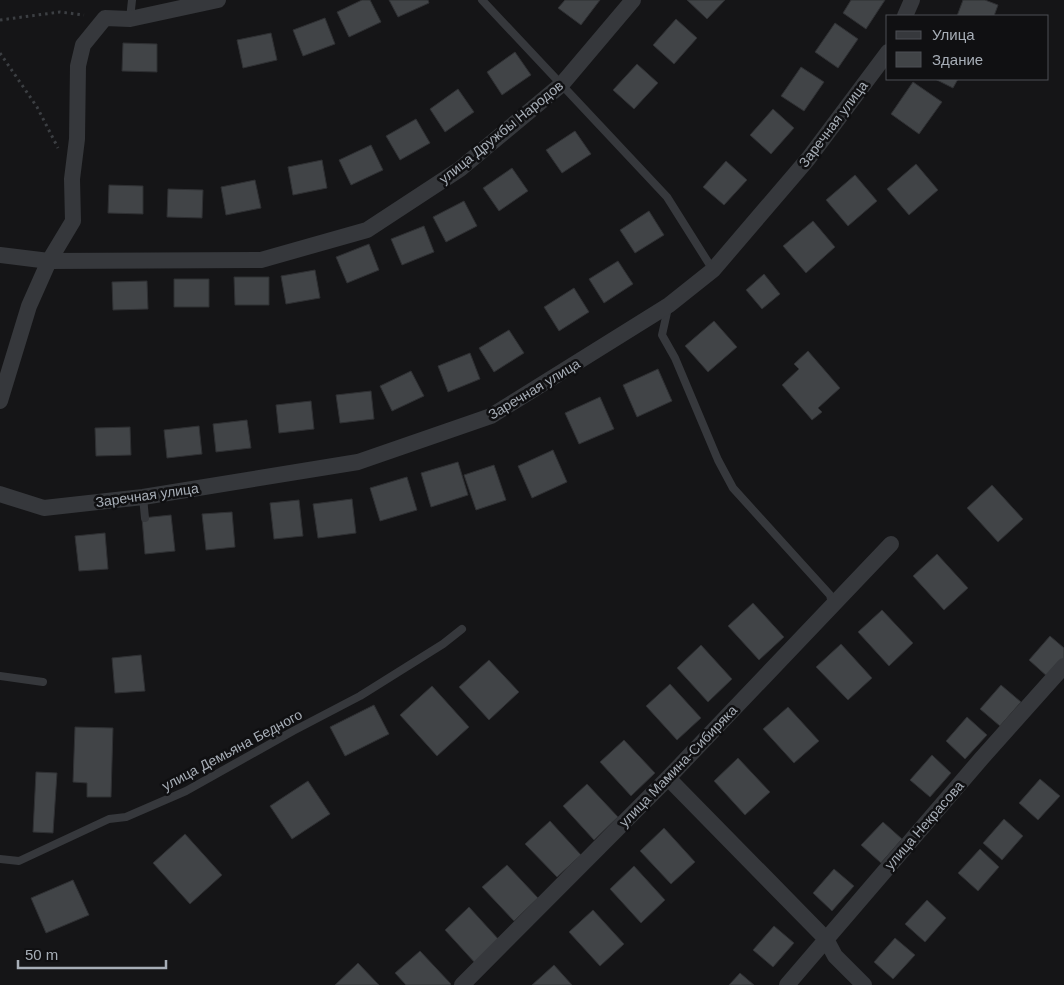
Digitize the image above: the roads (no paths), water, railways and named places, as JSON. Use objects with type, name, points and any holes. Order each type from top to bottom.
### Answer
[{"type":"street","points":[[0,401],[30,306],[50,261],[73,221],[72,179],[78,139],[78,66],[83,45],[105,18],[130,19],[218,0]]},
{"type":"street","name":"улица Дружбы Народов","points":[[0,255],[50,261],[261,260],[367,230],[460,168],[562,84],[633,0]]},
{"type":"street","points":[[905,15],[912,0]]},
{"type":"street","name":"Заречная улица","points":[[0,494],[44,508],[143,497],[358,462],[491,416],[669,305],[713,270],[808,158],[886,55]]},
{"type":"street","name":"улица Мамина-Сибиряка","points":[[462,985],[668,778],[891,544]]},
{"type":"street","name":"улица Некрасова","points":[[787,985],[981,759],[1064,666]]},
{"type":"street","points":[[668,778],[826,939],[835,956],[864,985]]},
{"type":"lane","points":[[130,19],[132,0]]},
{"type":"lane","points":[[482,0],[667,196],[713,270]]},
{"type":"lane","points":[[669,305],[662,334],[675,358],[718,460],[733,488],[830,595],[832,604]]},
{"type":"lane","points":[[143,497],[145,518]]},
{"type":"lane","name":"улица Демьяна Бедного","points":[[0,859],[19,861],[109,819],[126,817],[186,791],[360,696],[443,644],[462,629]]},
{"type":"lane","points":[[0,676],[43,682]]}]
